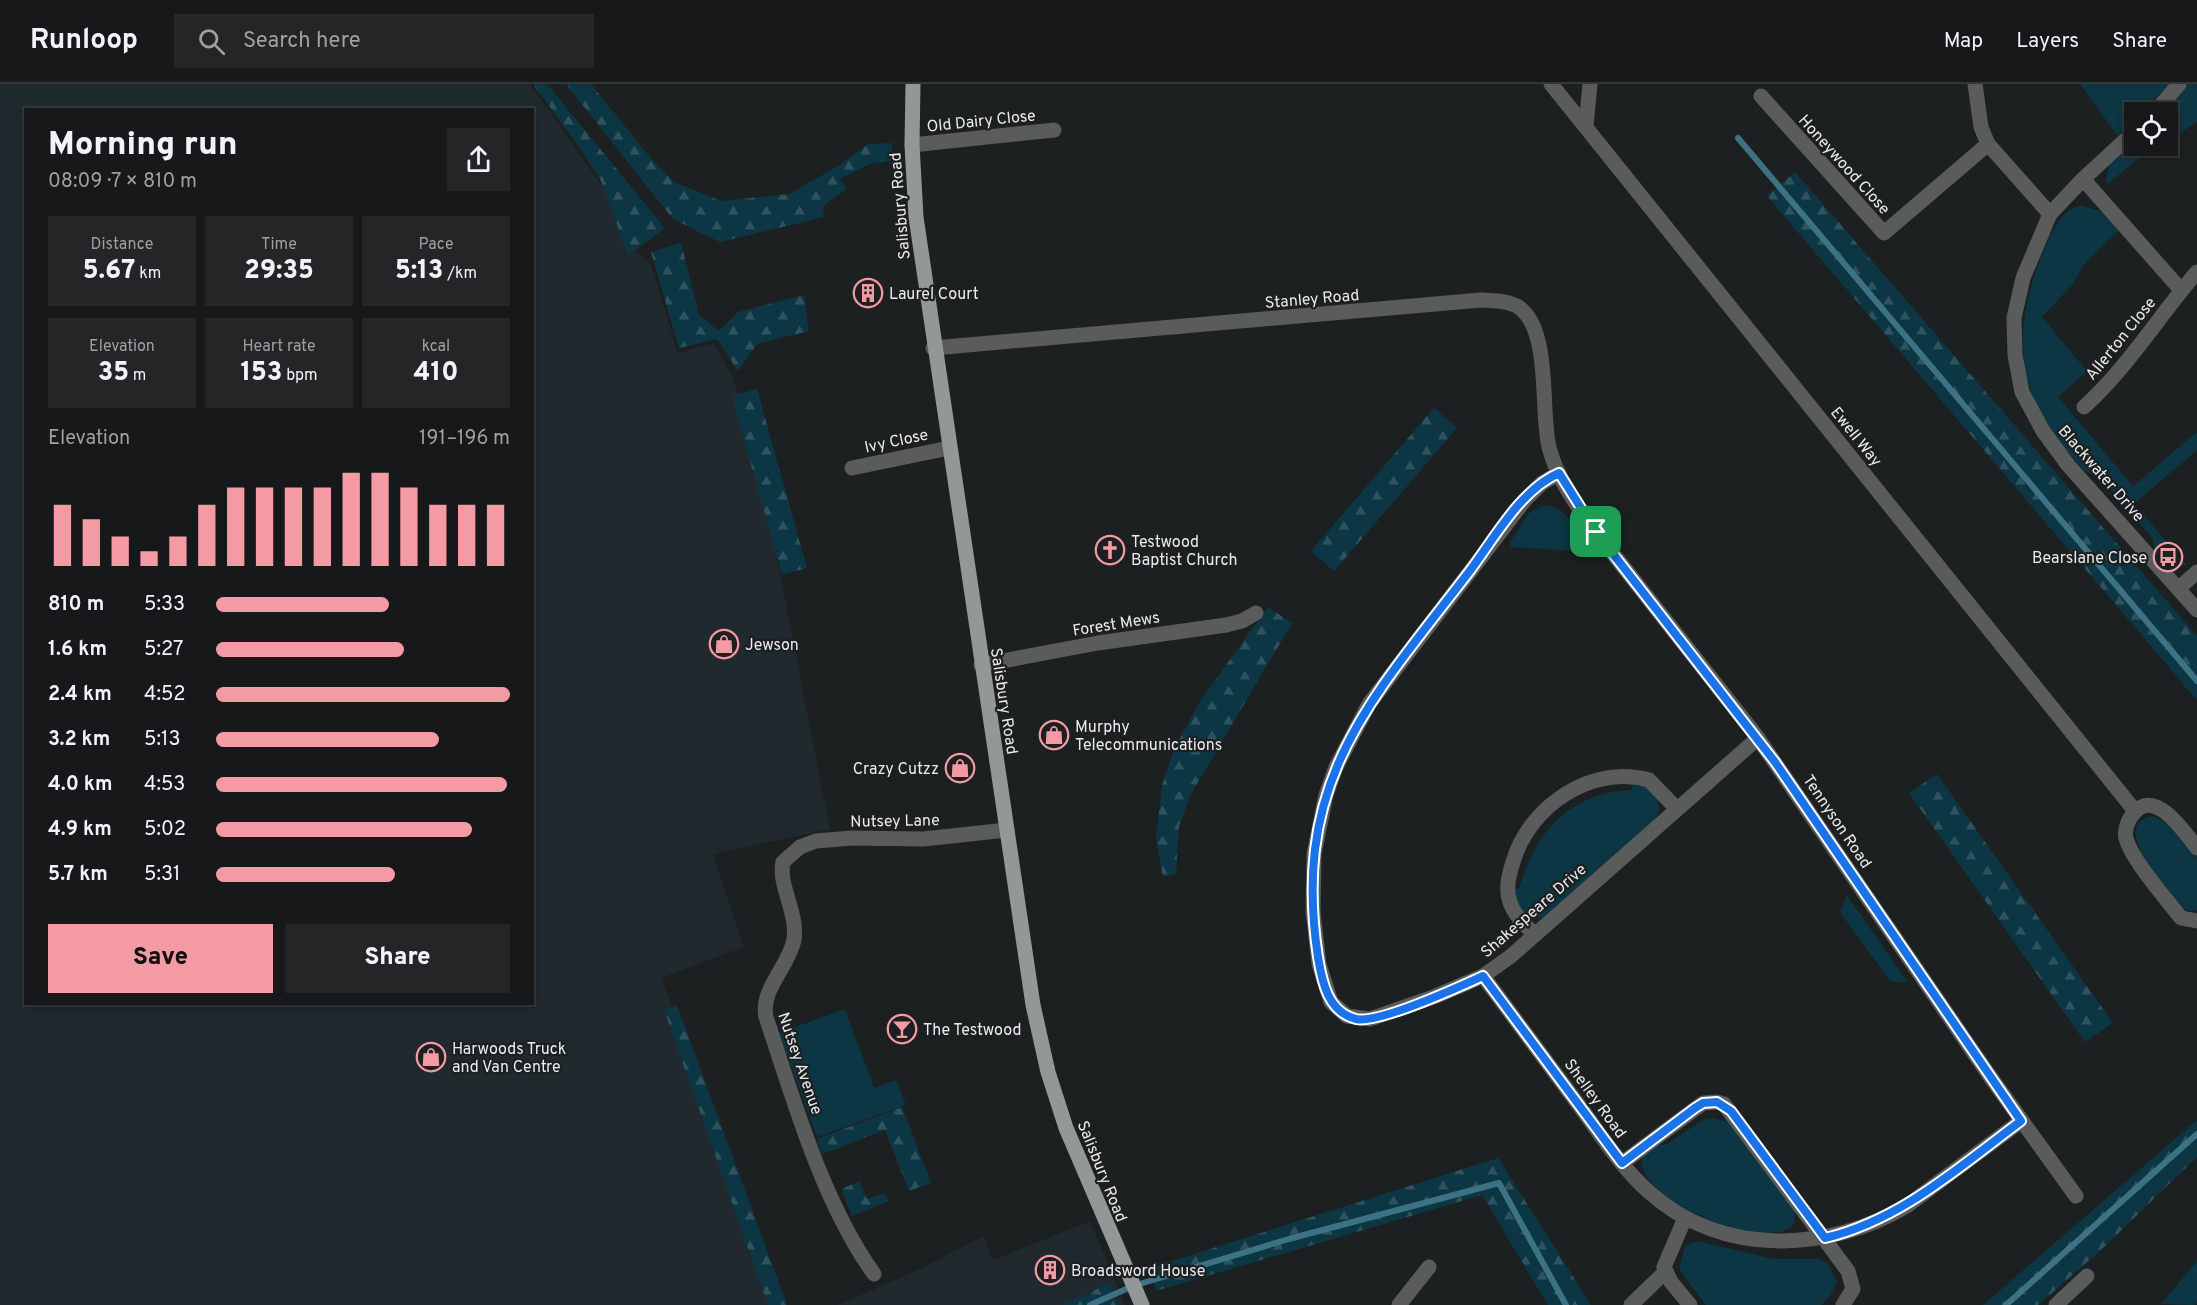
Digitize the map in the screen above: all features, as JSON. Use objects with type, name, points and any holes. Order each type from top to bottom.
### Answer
[{"type":"main road","name":"Salisbury Road","points":[[913,84],[912,145],[916,217],[933,348],[1033,1005],[1048,1072],[1066,1128],[1142,1305]]},
{"type":"street","name":"Ewell Way","points":[[1551,84],[2134,811]]},
{"type":"street","points":[[1586,126],[1590,84]]},
{"type":"street","points":[[1976,84],[1981,127],[1988,144],[2050,214]]},
{"type":"street","points":[[2164,102],[2179,84]]},
{"type":"street","name":"Honeywood Close","points":[[1761,96],[1884,233],[1988,144]]},
{"type":"street","name":"Old Dairy Close","points":[[912,145],[1054,130]]},
{"type":"street","name":"Blackwater Drive","points":[[2124,141],[2083,179],[2050,214],[2023,278],[2014,318],[2014,355],[2022,392],[2043,431],[2068,465],[2197,609]]},
{"type":"street","points":[[2083,179],[2181,290]]},
{"type":"street","name":"Allerton Close","points":[[2084,407],[2134,354],[2197,272]]},
{"type":"street","name":"Stanley Road","points":[[933,348],[1481,300],[1503,301],[1517,306],[1527,315],[1539,341],[1549,447],[1559,473]]},
{"type":"street","name":"Ivy Close","points":[[852,468],[949,448]]},
{"type":"street","name":"Tennyson Road","points":[[1559,473],[1596,532],[1758,738],[2021,1121],[2076,1196]]},
{"type":"street","name":"Shakespeare Drive","points":[[1559,473],[1542,483],[1519,507],[1369,704],[1336,767],[1326,795],[1314,854],[1313,911],[1316,943],[1327,993],[1338,1010],[1356,1018],[1370,1019],[1483,976],[1535,935],[1676,808],[1758,738]]},
{"type":"street","points":[[2179,588],[2197,572]]},
{"type":"street","name":"Forest Mews","points":[[981,665],[1098,643],[1226,625],[1242,621],[1256,613]]},
{"type":"street","points":[[1535,935],[1510,904],[1508,882],[1523,838],[1547,807],[1577,788],[1616,777],[1650,780],[1676,808]]},
{"type":"street","points":[[2197,848],[2168,813],[2158,807],[2146,806],[2134,811],[2127,824],[2126,837],[2131,850],[2181,918],[2197,921]]},
{"type":"street","name":"Nutsey Lane","points":[[787,857],[800,847],[823,840],[923,839],[1007,830]]},
{"type":"street","name":"Nutsey Avenue","points":[[787,857],[782,869],[795,918],[793,941],[764,1011],[806,1133],[831,1195],[854,1244],[874,1274]]},
{"type":"street","name":"Shelley Road","points":[[1483,976],[1622,1163],[1650,1193],[1685,1218],[1707,1228],[1765,1241],[1791,1242],[1847,1233],[1891,1215],[2021,1121]]},
{"type":"street","points":[[1622,1163],[1703,1103],[1724,1104],[1825,1238],[1852,1281],[1851,1296],[1843,1305]]},
{"type":"street","points":[[1685,1218],[1665,1264],[1665,1272],[1690,1305]]},
{"type":"street","points":[[1399,1305],[1429,1267]]},
{"type":"street","points":[[1631,1305],[1665,1272]]},
{"type":"street","points":[[2056,1305],[2087,1276]]},
{"type":"shaded area","points":[[0,84],[530,84],[607,193],[628,244],[651,265],[678,353],[714,343],[733,378],[762,482],[830,829],[713,854],[744,947],[661,978],[731,1152],[787,1305],[0,1305]]},
{"type":"shaded area","points":[[1090,1221],[1125,1305],[838,1305],[918,1270],[984,1236],[993,1260]]},
{"type":"green space","points":[[533,84],[547,84],[665,228],[628,255],[600,179]]},
{"type":"green space","points":[[566,84],[591,84],[653,161],[674,182],[721,201],[789,194],[840,165],[868,144],[892,143],[892,161],[872,163],[840,179],[847,189],[823,206],[824,217],[720,242],[673,219]]},
{"type":"green space","points":[[2080,84],[2170,84],[2151,102],[2124,102],[2124,128],[2117,135]]},
{"type":"green space","points":[[2187,84],[2197,84],[2197,122],[2178,134],[2178,102],[2174,102]]},
{"type":"green space","points":[[2124,152],[2124,156],[2142,156],[2106,185],[2109,165]]},
{"type":"green space","points":[[1795,172],[2197,636],[2197,700],[1767,196]]},
{"type":"green space","points":[[2080,205],[2103,212],[2119,230],[2086,262],[2072,285],[2042,317],[2087,371],[2058,397],[2133,486],[2197,432],[2197,450],[2134,504],[2187,565],[2173,566],[2159,558],[2153,539],[2100,477],[2082,468],[2050,430],[2037,406],[2028,382],[2023,333],[2026,307],[2033,281],[2045,247],[2060,219]]},
{"type":"green space","points":[[681,243],[699,315],[719,331],[738,312],[804,295],[809,331],[757,344],[738,371],[717,339],[679,348],[651,252]]},
{"type":"green space","points":[[757,389],[807,568],[782,575],[732,396]]},
{"type":"green space","points":[[1434,408],[1457,428],[1334,571],[1311,551]]},
{"type":"green space","points":[[1544,505],[1553,507],[1567,516],[1591,552],[1511,547],[1510,542],[1529,513]]},
{"type":"green space","points":[[1268,607],[1292,623],[1191,794],[1179,826],[1176,874],[1163,877],[1156,839],[1162,785],[1175,747],[1200,701]]},
{"type":"green space","points":[[1937,774],[2113,1023],[2085,1042],[1909,793]]},
{"type":"green space","points":[[1632,783],[1643,784],[1657,800],[1659,808],[1655,819],[1543,918],[1529,919],[1522,912],[1512,888],[1519,889],[1535,849],[1546,833],[1559,818],[1574,807],[1610,792],[1632,790]]},
{"type":"green space","points":[[2152,816],[2168,824],[2197,858],[2197,910],[2188,911],[2180,906],[2154,873],[2138,844],[2136,831],[2140,822]]},
{"type":"green space","points":[[1847,895],[1908,983],[1890,981],[1842,915],[1840,911]]},
{"type":"green space","points":[[677,1005],[787,1305],[768,1305],[664,1010]]},
{"type":"green space","points":[[845,1009],[874,1088],[896,1080],[906,1105],[817,1137],[779,1033]]},
{"type":"green space","points":[[902,1107],[931,1183],[909,1191],[885,1130],[822,1154],[817,1139]]},
{"type":"green space","points":[[1714,1118],[1734,1124],[1796,1210],[1793,1226],[1778,1232],[1756,1232],[1731,1227],[1679,1205],[1658,1190],[1645,1174],[1642,1157],[1657,1144],[1666,1145],[1704,1119]]},
{"type":"green space","points":[[2197,1120],[2197,1157],[2100,1251],[2038,1305],[1983,1305]]},
{"type":"green space","points":[[1498,1158],[1591,1305],[1548,1305],[1482,1195],[1156,1291],[1150,1268]]},
{"type":"green space","points":[[860,1181],[867,1199],[885,1193],[889,1201],[852,1216],[841,1189]]},
{"type":"green space","points":[[1697,1241],[1774,1259],[1820,1259],[1828,1264],[1837,1282],[1830,1296],[1821,1305],[1706,1305],[1679,1269],[1685,1246]]},
{"type":"green space","points":[[2197,1261],[2197,1302],[2194,1305],[2161,1304]]},
{"type":"green space","points":[[1110,1283],[1119,1305],[1062,1305]]},
{"type":"waterway","points":[[1738,138],[2197,681]]},
{"type":"waterway","points":[[2006,1305],[2197,1134]]},
{"type":"waterway","points":[[1090,1305],[1133,1286],[1289,1239],[1499,1183],[1566,1305]]},
{"type":"place","name":"Laurel Court","points":[[868,293]]},
{"type":"place","name":"Testwood Baptist Church","points":[[1110,550]]},
{"type":"place","name":"Bearslane Close","points":[[2168,557]]},
{"type":"place","name":"Jewson","points":[[724,644]]},
{"type":"place","name":"Murphy Telecommunications","points":[[1054,735]]},
{"type":"place","name":"Crazy Cutzz","points":[[960,768]]},
{"type":"place","name":"The Testwood","points":[[902,1029]]},
{"type":"place","name":"Harwoods Truck and Van Centre","points":[[431,1057]]},
{"type":"place","name":"Broadsword House","points":[[1050,1270]]},
{"type":"route","points":[[1559,473],[1580,511],[1596,532],[1732,703],[1775,762],[2021,1121],[1908,1205],[1872,1224],[1825,1238],[1731,1111],[1724,1104],[1717,1102],[1710,1101],[1695,1108],[1622,1163],[1483,976],[1457,988],[1364,1020],[1347,1016],[1338,1010],[1327,993],[1319,964],[1313,911],[1314,854],[1326,795],[1336,767],[1356,725],[1386,679],[1534,489],[1559,473]]}]
